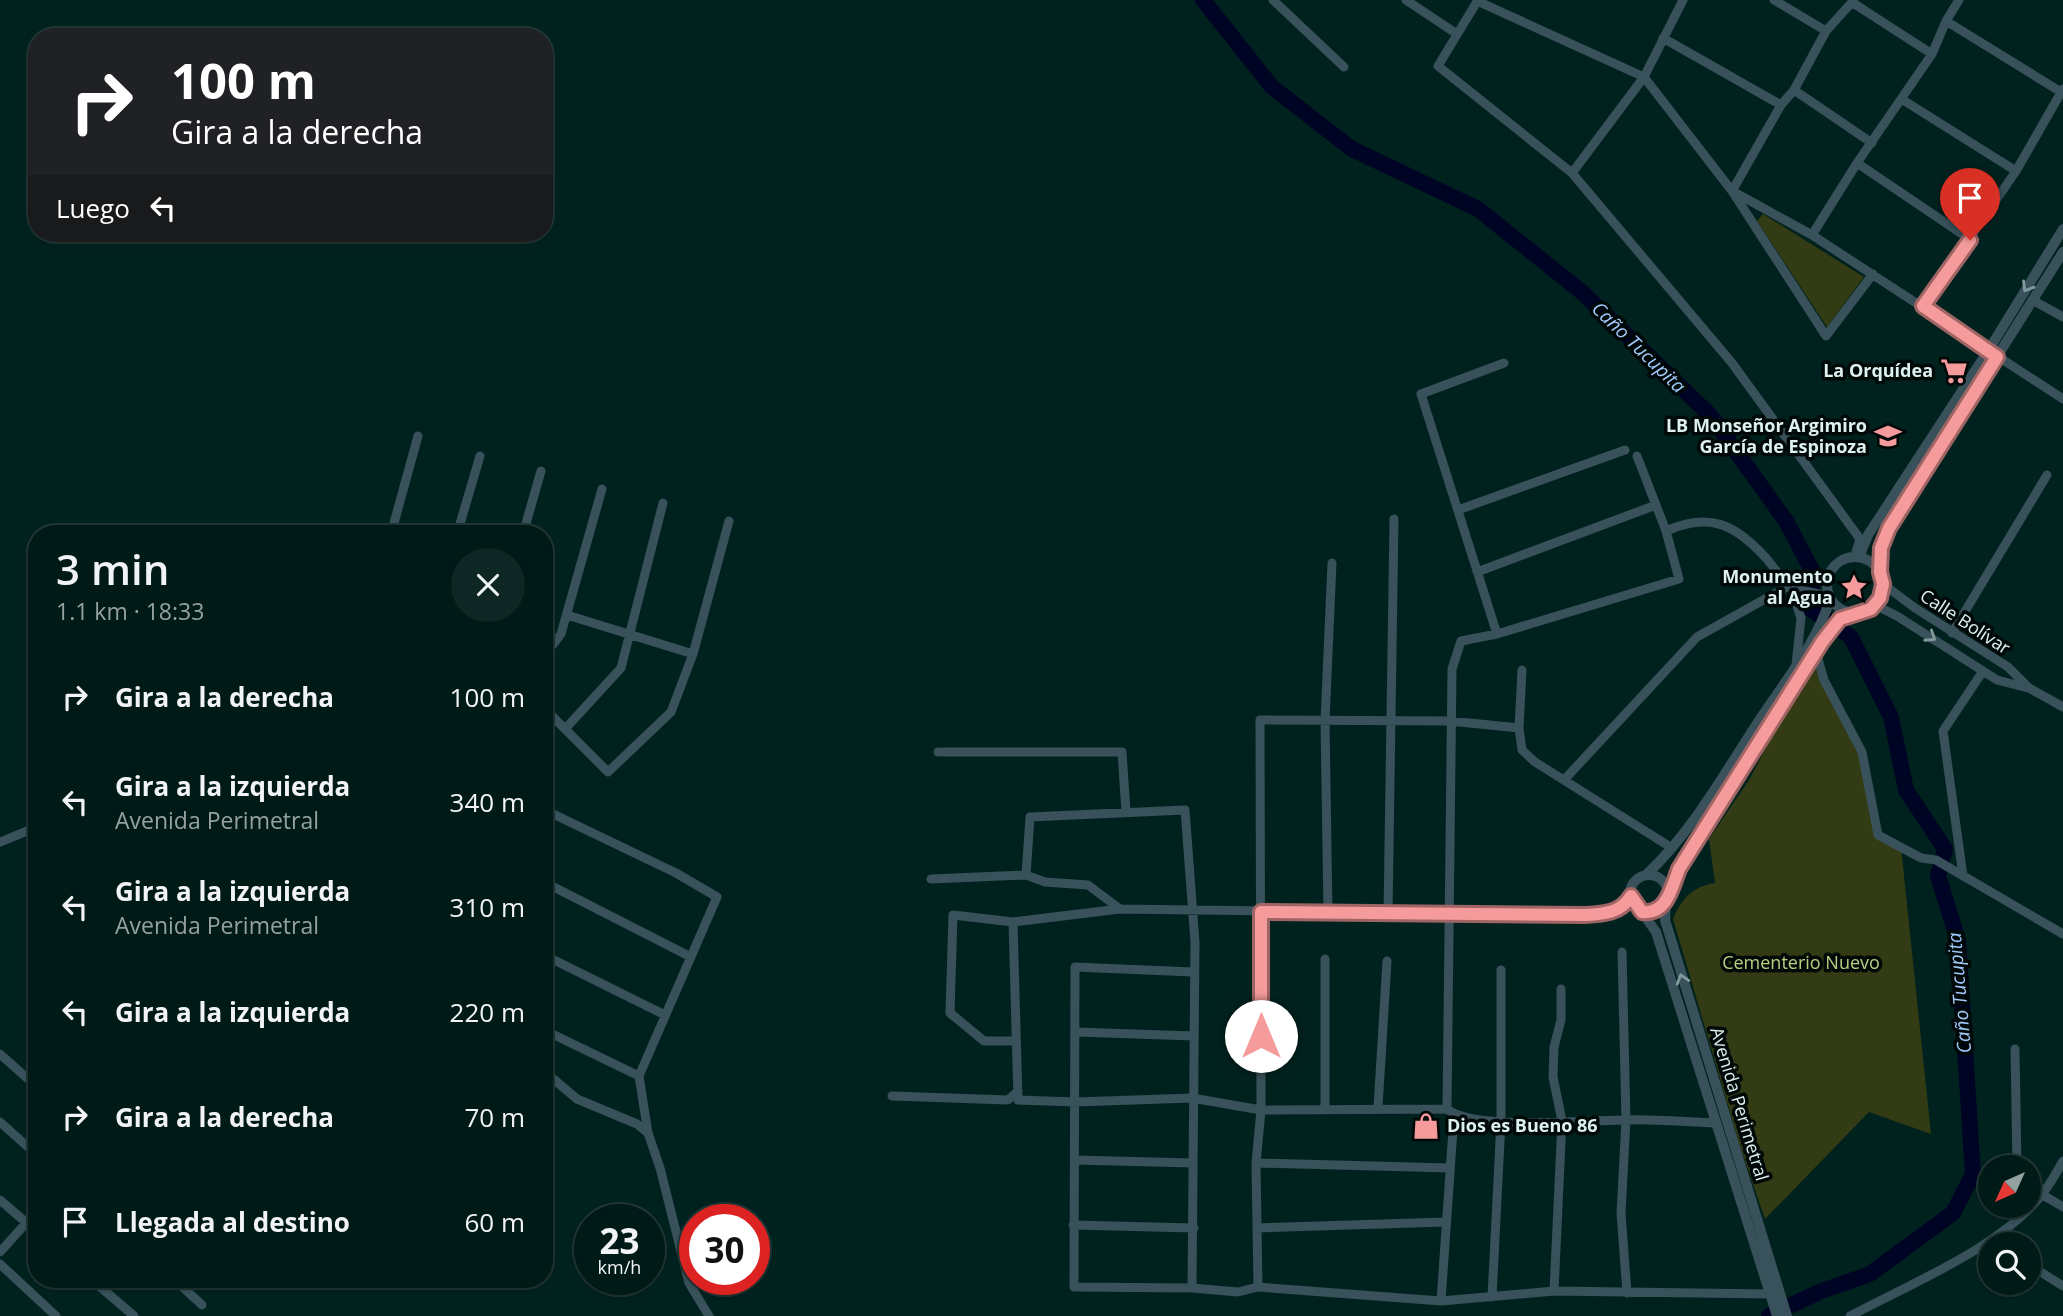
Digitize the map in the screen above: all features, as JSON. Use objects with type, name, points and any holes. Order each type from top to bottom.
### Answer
[{"type":"street","points":[[1274,0],[1344,67]]},
{"type":"street","points":[[1406,0],[1457,34]]},
{"type":"street","points":[[1572,173],[1644,77],[1683,0]]},
{"type":"street","points":[[1774,0],[1826,31]]},
{"type":"street","points":[[1812,235],[1857,163],[1933,54],[1946,21],[1959,0]]},
{"type":"street","points":[[1857,557],[1860,539],[1732,363],[1572,173],[1438,66],[1478,1],[1644,77],[1732,191],[1826,337],[1873,274]]},
{"type":"street","points":[[1732,191],[1781,105],[1794,90],[1826,31],[1854,1],[1933,54]]},
{"type":"street","points":[[1923,306],[2016,171],[2062,90],[1946,21]]},
{"type":"street","points":[[1663,38],[1781,105]]},
{"type":"street","points":[[1794,90],[1872,143]]},
{"type":"street","points":[[1903,100],[2016,171]]},
{"type":"street","points":[[1857,163],[1970,240]]},
{"type":"street","points":[[1732,191],[1812,235],[2063,399]]},
{"type":"street","points":[[1016,1041],[984,1041],[950,1013],[953,915],[1013,922],[1120,909],[1388,914],[1604,914],[1625,907],[1633,884],[1646,875],[1672,848],[1796,665],[1825,629],[1865,611],[1880,598],[1883,584],[1880,572],[1881,548],[1889,528],[1993,354],[2063,229]]},
{"type":"street","points":[[1857,557],[1868,535],[1993,354],[2034,300],[2063,252]]},
{"type":"street","points":[[2034,300],[2063,317]]},
{"type":"street","points":[[1497,634],[1420,394],[1504,363]]},
{"type":"street","points":[[393,525],[418,436]]},
{"type":"street","points":[[1458,510],[1625,450]]},
{"type":"street","points":[[460,525],[480,456]]},
{"type":"street","points":[[1441,1301],[1450,1168],[1452,669],[1461,641],[1497,634],[1679,579],[1666,531],[1637,456]]},
{"type":"street","points":[[526,525],[541,471]]},
{"type":"street","points":[[1952,633],[2047,475]]},
{"type":"street","points":[[553,644],[561,634],[567,615],[602,489]]},
{"type":"street","points":[[565,729],[621,668],[632,635],[663,503]]},
{"type":"street","points":[[1478,572],[1656,505]]},
{"type":"street","points":[[1388,914],[1389,723],[1395,519]]},
{"type":"street","points":[[554,718],[608,772],[671,712],[693,654],[729,521]]},
{"type":"street","points":[[1666,531],[1685,523],[1700,521],[1726,525],[1759,552],[1790,585],[1829,598],[1843,611],[1865,611]]},
{"type":"street","points":[[1631,896],[1642,912],[1655,911],[1667,897],[1679,869],[1816,652],[1825,629],[1829,598],[1826,581],[1832,567],[1845,558],[1857,557],[1871,562],[1880,572]]},
{"type":"street","points":[[1328,913],[1325,721],[1332,564]]},
{"type":"street","name":"Calle Bolívar","points":[[1883,584],[1952,633],[2008,667],[2029,688]]},
{"type":"street","points":[[1790,585],[1801,618],[1796,665]]},
{"type":"street","points":[[1564,780],[1697,637],[1790,585]]},
{"type":"street","name":"Calle Bolívar","points":[[1865,611],[1881,608],[1997,680],[2029,688],[2063,707]]},
{"type":"street","points":[[567,615],[693,654]]},
{"type":"street","points":[[1816,652],[1824,680],[1862,752],[1878,835],[1921,858],[1937,860],[2063,934]]},
{"type":"street","points":[[1522,670],[1519,728],[1522,750],[1564,780],[1672,848]]},
{"type":"street","points":[[1963,876],[1943,731],[1983,671]]},
{"type":"street","points":[[1258,1287],[1256,1163],[1261,1110],[1260,720],[1389,723],[1450,721],[1519,728]]},
{"type":"street","points":[[938,752],[1122,752],[1126,812]]},
{"type":"street","points":[[1026,875],[1030,817],[1185,810],[1193,911],[1194,972],[1192,1288]]},
{"type":"street","points":[[553,814],[676,873],[717,897],[639,1076],[648,1133],[660,1168],[689,1283],[709,1316]]},
{"type":"street","points":[[0,842],[28,831]]},
{"type":"street","points":[[931,878],[1026,875],[1045,882],[1088,885],[1120,909]]},
{"type":"street","points":[[1646,875],[1663,881],[1667,897]]},
{"type":"street","points":[[553,886],[691,957]]},
{"type":"street","name":"Avenida Perimetral","points":[[1667,897],[1665,920],[1776,1304]]},
{"type":"street","name":"Avenida Perimetral","points":[[1642,912],[1656,932],[1776,1304],[1787,1316]]},
{"type":"street","points":[[1013,922],[1018,1100],[1075,1102],[1192,1098],[1261,1110],[1378,1107],[1450,1112],[1502,1121],[1626,1119],[1716,1123]]},
{"type":"street","points":[[1622,952],[1626,1119],[1621,1213],[1627,1293]]},
{"type":"street","points":[[1325,959],[1325,1108]]},
{"type":"street","points":[[553,960],[664,1015]]},
{"type":"street","points":[[1378,1107],[1387,961]]},
{"type":"street","points":[[1194,972],[1075,967],[1074,1287],[1192,1288],[1238,1292],[1258,1287],[1441,1301],[1554,1291],[1627,1293],[1776,1304]]},
{"type":"street","points":[[1492,1297],[1502,1121],[1502,970]]},
{"type":"street","points":[[1554,1291],[1562,1121],[1553,1076],[1555,1047],[1561,1020],[1560,989]]},
{"type":"street","points":[[1074,1032],[1194,1036]]},
{"type":"street","points":[[553,1034],[639,1076]]},
{"type":"street","points":[[2015,1049],[2017,1155]]},
{"type":"street","points":[[0,1054],[28,1079]]},
{"type":"street","points":[[553,1079],[577,1098],[638,1124],[648,1133]]},
{"type":"street","points":[[892,1096],[1008,1100],[1018,1091]]},
{"type":"street","points":[[0,1122],[28,1147]]},
{"type":"street","points":[[1075,1160],[1193,1163]]},
{"type":"street","points":[[2005,1232],[2043,1194],[2063,1161]]},
{"type":"street","points":[[1256,1163],[1450,1168]]},
{"type":"street","points":[[2043,1194],[2063,1207]]},
{"type":"street","points":[[0,1200],[26,1223],[0,1252]]},
{"type":"street","points":[[1257,1228],[1446,1222]]},
{"type":"street","points":[[1073,1224],[1194,1228]]},
{"type":"street","points":[[1850,1316],[1978,1251]]},
{"type":"street","points":[[0,1264],[56,1316]]},
{"type":"street","points":[[2041,1272],[2063,1286]]},
{"type":"street","points":[[101,1288],[134,1316]]},
{"type":"street","points":[[184,1288],[202,1305]]},
{"type":"green space","points":[[1763,214],[1864,277],[1827,327],[1757,221]]},
{"type":"green space","name":"Cementerio Nuevo","points":[[1816,652],[1818,663],[1862,752],[1878,835],[1901,847],[1931,1134],[1869,1112],[1765,1219],[1739,1143],[1673,919],[1689,895],[1700,887],[1715,883],[1709,839],[1749,780]]},
{"type":"waterway","name":"Caño Tucupita","points":[[1203,0],[1272,87],[1352,149],[1478,209],[1583,293],[1710,415],[1786,521],[1814,574],[1809,608],[1851,637],[1891,717],[1906,790],[1945,849],[1938,876],[1958,940],[1973,1174],[1953,1213],[1870,1274],[1819,1292],[1769,1316]]},
{"type":"place","name":"La Orquídea","points":[[1954,371]]},
{"type":"place","name":"LB Monseñor Argimiro García de Espinoza","points":[[1888,436]]},
{"type":"place","name":"Monumento al Agua","points":[[1854,587]]},
{"type":"place","name":"Dios es Bueno 86","points":[[1426,1126]]},
{"type":"route","points":[[1261,1036],[1261,912],[1585,915],[1604,914],[1625,907],[1631,896],[1642,912],[1649,913],[1660,909],[1679,869],[1822,642],[1840,619],[1871,609],[1880,598],[1883,584],[1880,572],[1881,548],[1889,528],[1997,357],[1923,306],[1970,240]]}]
